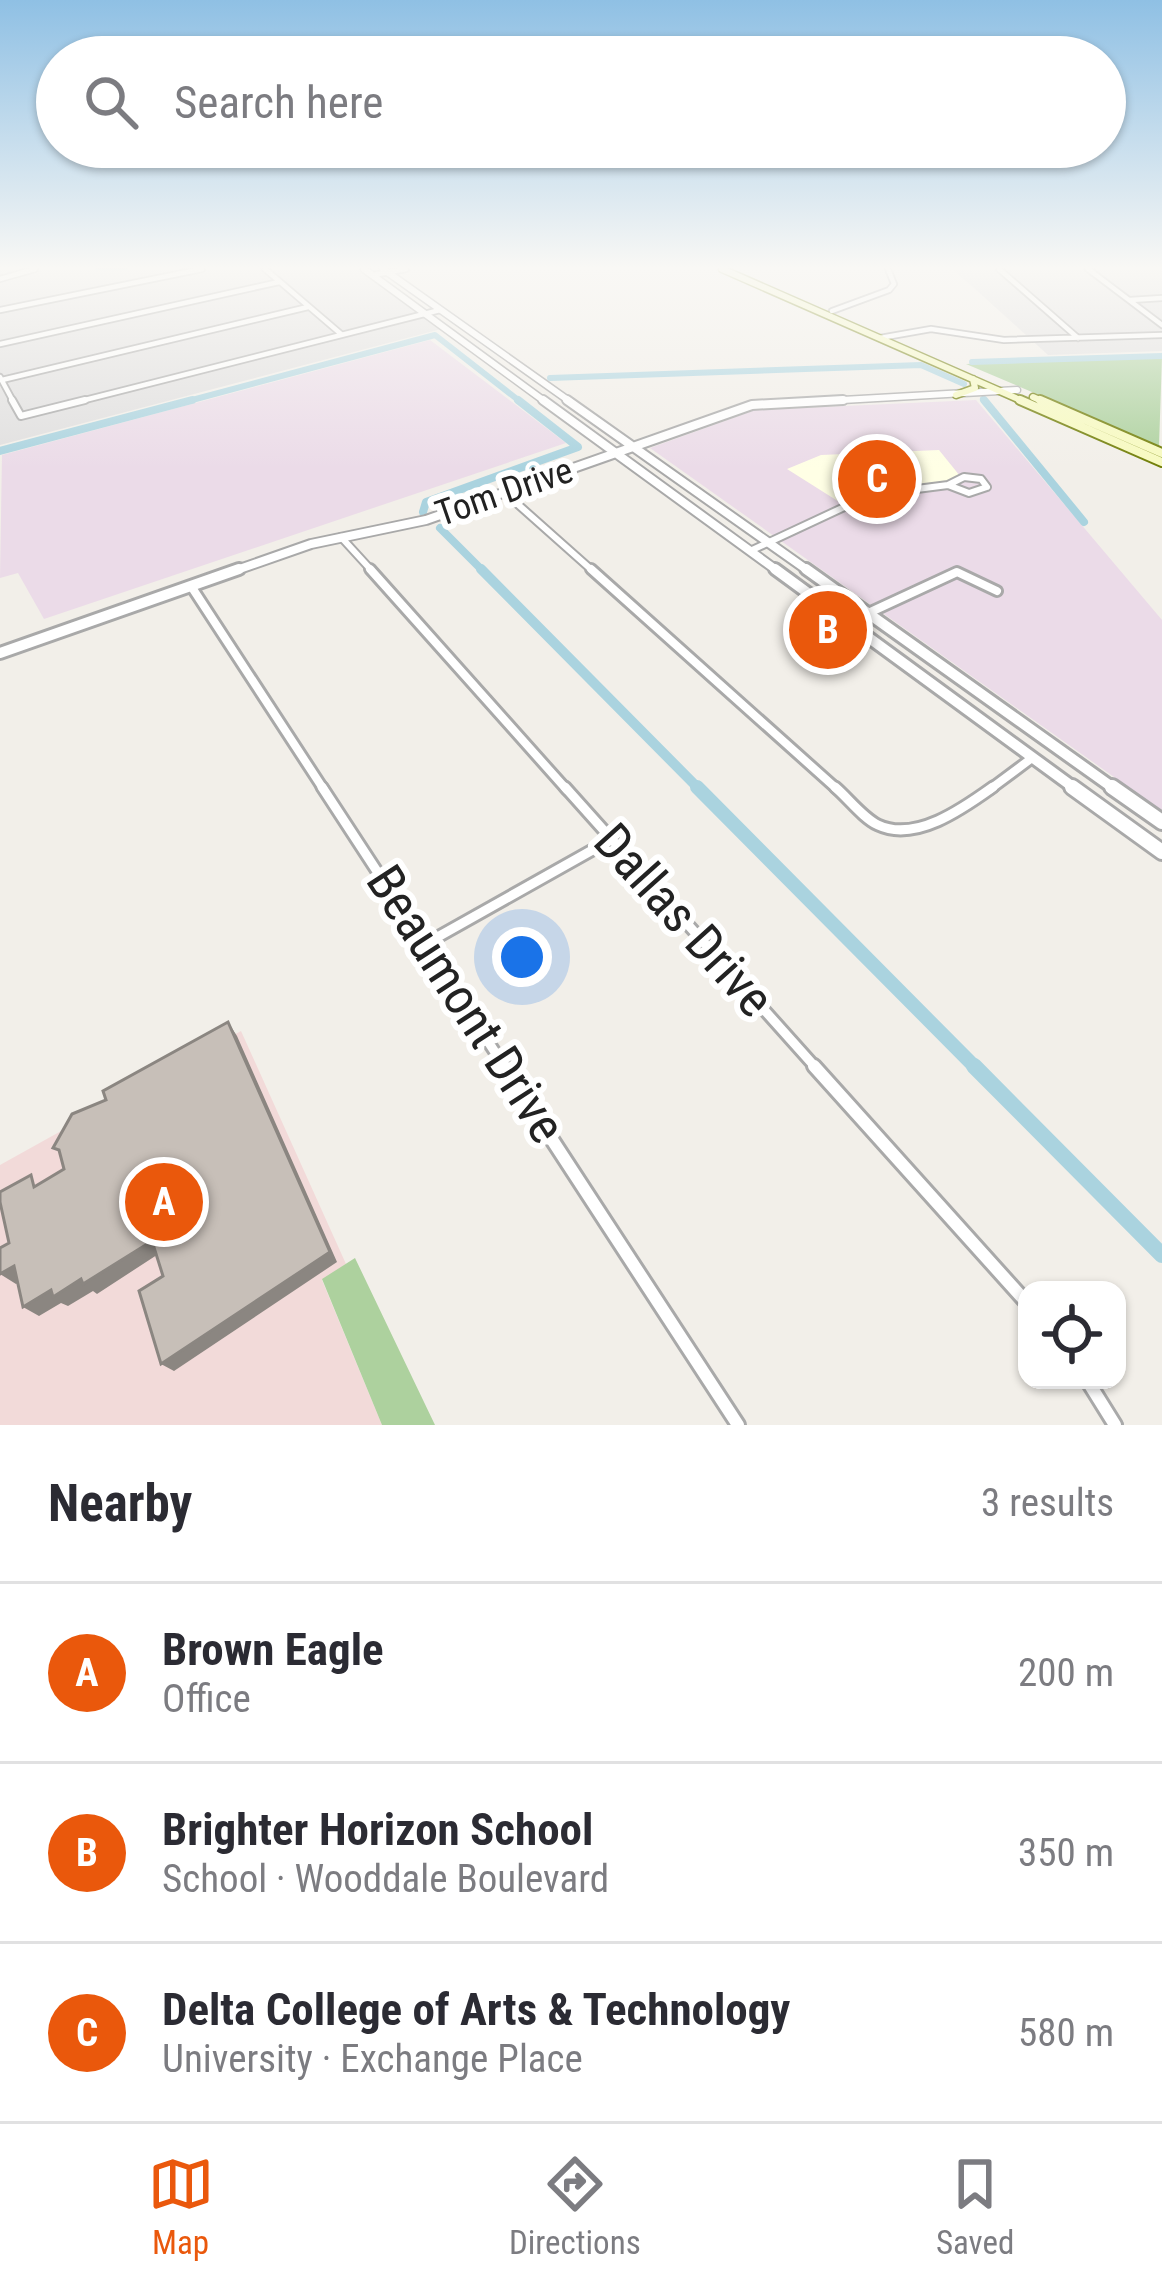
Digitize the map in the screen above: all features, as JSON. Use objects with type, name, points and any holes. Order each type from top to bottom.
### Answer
[{"type":"main road","points":[[884,336],[1162,462]]},
{"type":"main road","points":[[884,336],[1162,452]]},
{"type":"main road","points":[[956,394],[975,388],[973,379]]},
{"type":"main road","points":[[1090,430],[1139,443]]},
{"type":"street","points":[[0,344],[38,336]]},
{"type":"street","points":[[185,336],[1,378],[21,416],[335,336]]},
{"type":"street","points":[[455,336],[1160,847]]},
{"type":"street","points":[[476,336],[1162,822]]},
{"type":"street","points":[[977,336],[1004,340],[1148,336]]},
{"type":"street","points":[[505,371],[520,367]]},
{"type":"street","name":"Tom Drive","points":[[0,652],[340,536],[426,520],[752,404],[1017,390]]},
{"type":"street","points":[[750,551],[872,495],[948,485],[974,476],[987,487],[969,493],[948,485]]},
{"type":"street","points":[[504,492],[879,826],[907,832],[929,828],[1032,758]]},
{"type":"street","name":"Dallas Drive","points":[[340,536],[1018,1293]]},
{"type":"street","points":[[848,623],[957,572],[997,591]]},
{"type":"street","name":"Beaumont Drive","points":[[191,586],[738,1425]]},
{"type":"street","points":[[917,674],[938,663]]},
{"type":"street","points":[[427,943],[612,839]]},
{"type":"street","points":[[1093,1389],[1115,1425]]},
{"type":"shaded area","points":[[0,336],[416,336],[0,445]]},
{"type":"shaded area","points":[[1026,336],[1162,336],[1162,351],[1048,355]]},
{"type":"shaded area","points":[[430,340],[566,443],[44,619],[18,573],[0,578],[2,455]]},
{"type":"shaded area","points":[[976,400],[1162,620],[1162,811],[650,448],[755,410]]},
{"type":"shaded area","points":[[939,450],[960,476],[946,484],[867,494],[844,505],[787,469],[821,455]]},
{"type":"shaded area","points":[[241,1031],[346,1264],[322,1280],[382,1425],[0,1425],[0,1165]]},
{"type":"green space","points":[[1162,357],[1159,446],[966,364]]},
{"type":"green space","points":[[355,1258],[435,1425],[382,1425],[322,1279]]},
{"type":"building","points":[[228,1022],[330,1252],[161,1364],[139,1291],[163,1276],[152,1241],[83,1284],[81,1279],[53,1297],[51,1290],[23,1307],[14,1266],[0,1274],[0,1248],[9,1243],[0,1192],[31,1175],[34,1187],[64,1169],[59,1150],[53,1148],[72,1114],[106,1100],[103,1091]]},
{"type":"waterway","points":[[181,403],[433,336]]},
{"type":"waterway","points":[[436,336],[522,403]]},
{"type":"waterway","points":[[972,362],[1162,356]]},
{"type":"waterway","points":[[550,378],[921,365],[964,384]]},
{"type":"waterway","points":[[983,399],[986,403]]},
{"type":"waterway","points":[[0,451],[192,400]]},
{"type":"waterway","points":[[423,512],[426,502],[578,447],[518,400]]},
{"type":"waterway","points":[[984,400],[1084,522]]},
{"type":"waterway","points":[[440,528],[481,569]]},
{"type":"waterway","points":[[481,569],[484,572]]},
{"type":"waterway","points":[[481,569],[700,790]]},
{"type":"waterway","points":[[697,787],[977,1069]]},
{"type":"waterway","points":[[974,1066],[1162,1255]]},
{"type":"place","name":"Delta College of Arts & Technology","points":[[877,479]]},
{"type":"place","name":"Brighter Horizon School","points":[[828,630]]},
{"type":"place","name":"Brown Eagle","points":[[164,1202]]}]
